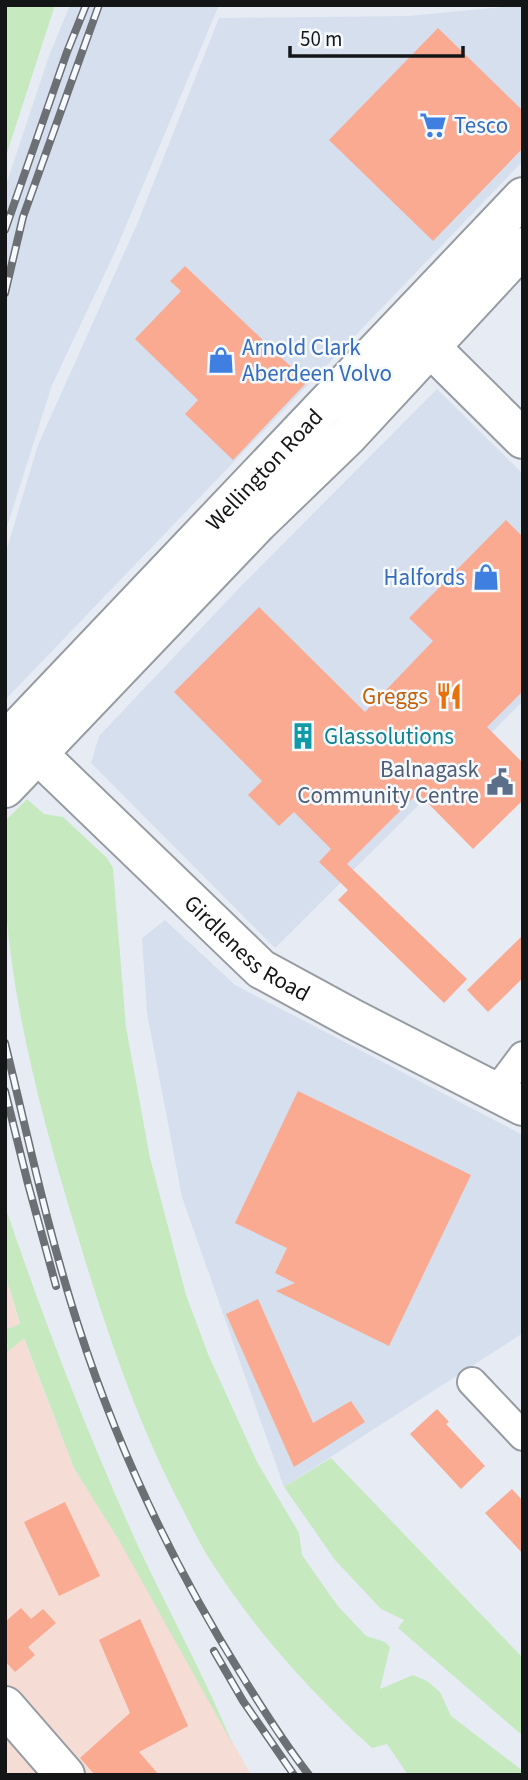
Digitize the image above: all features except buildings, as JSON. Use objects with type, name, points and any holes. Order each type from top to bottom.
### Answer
[{"type":"main road","name":"Wellington Road","points":[[18,756],[417,334],[523,197]]},
{"type":"main road","name":"Wellington Road","points":[[417,334],[523,247]]},
{"type":"main road","points":[[417,334],[523,439]]},
{"type":"main road","name":"Girdleness Road","points":[[18,756],[261,969],[510,1099]]},
{"type":"main road","points":[[5,1706],[65,1775]]},
{"type":"street","points":[[510,1099],[523,1056]]},
{"type":"street","points":[[472,1382],[523,1436]]},
{"type":"shaded area","points":[[70,5],[219,5],[114,254],[52,385],[5,533],[5,188],[49,56]]},
{"type":"shaded area","points":[[523,5],[523,161],[5,700],[5,555],[38,445],[138,222],[219,18],[408,16]]},
{"type":"shaded area","points":[[437,389],[523,474],[523,701],[275,948],[91,763],[99,736],[243,584]]},
{"type":"shaded area","points":[[165,920],[235,985],[523,1135],[523,1333],[284,1487],[182,1197],[147,1013],[142,938]]},
{"type":"shaded area","points":[[5,1273],[23,1337],[74,1468],[120,1542],[251,1775],[5,1775]]},
{"type":"green space","points":[[5,5],[55,5],[5,159]]},
{"type":"green space","points":[[27,799],[44,814],[63,817],[107,858],[113,868],[126,1027],[150,1158],[186,1295],[208,1354],[257,1462],[299,1533],[302,1555],[337,1605],[366,1636],[385,1642],[390,1647],[380,1689],[413,1675],[427,1681],[440,1692],[451,1716],[523,1771],[523,1775],[408,1775],[387,1744],[372,1748],[304,1681],[262,1633],[224,1581],[188,1520],[151,1442],[111,1341],[66,1197],[33,1076],[10,952],[5,888],[5,821]]},
{"type":"green space","points":[[5,1206],[84,1421],[139,1548],[233,1745],[120,1542],[74,1468],[24,1338],[5,1354],[8,1348],[5,1330],[20,1324],[5,1273]]},
{"type":"green space","points":[[331,1458],[523,1658],[523,1736],[398,1628],[404,1620],[381,1609],[335,1560],[284,1487]]},
{"type":"railway","points":[[5,230],[86,5]]},
{"type":"railway","points":[[5,293],[23,217],[99,5]]},
{"type":"railway","points":[[5,1043],[57,1255],[110,1416],[192,1591],[249,1687],[309,1775]]},
{"type":"railway","points":[[5,1091],[56,1286]]},
{"type":"railway","points":[[214,1651],[243,1701],[294,1775]]},
{"type":"place","name":"Tesco","points":[[433,125]]},
{"type":"place","name":"Arnold Clark Aberdeen Volvo","points":[[221,360]]},
{"type":"place","name":"Halfords","points":[[486,577]]},
{"type":"place","name":"Greggs","points":[[449,696]]},
{"type":"place","name":"Glassolutions","points":[[303,736]]},
{"type":"place","name":"Balnagask Community Centre","points":[[500,782]]}]
